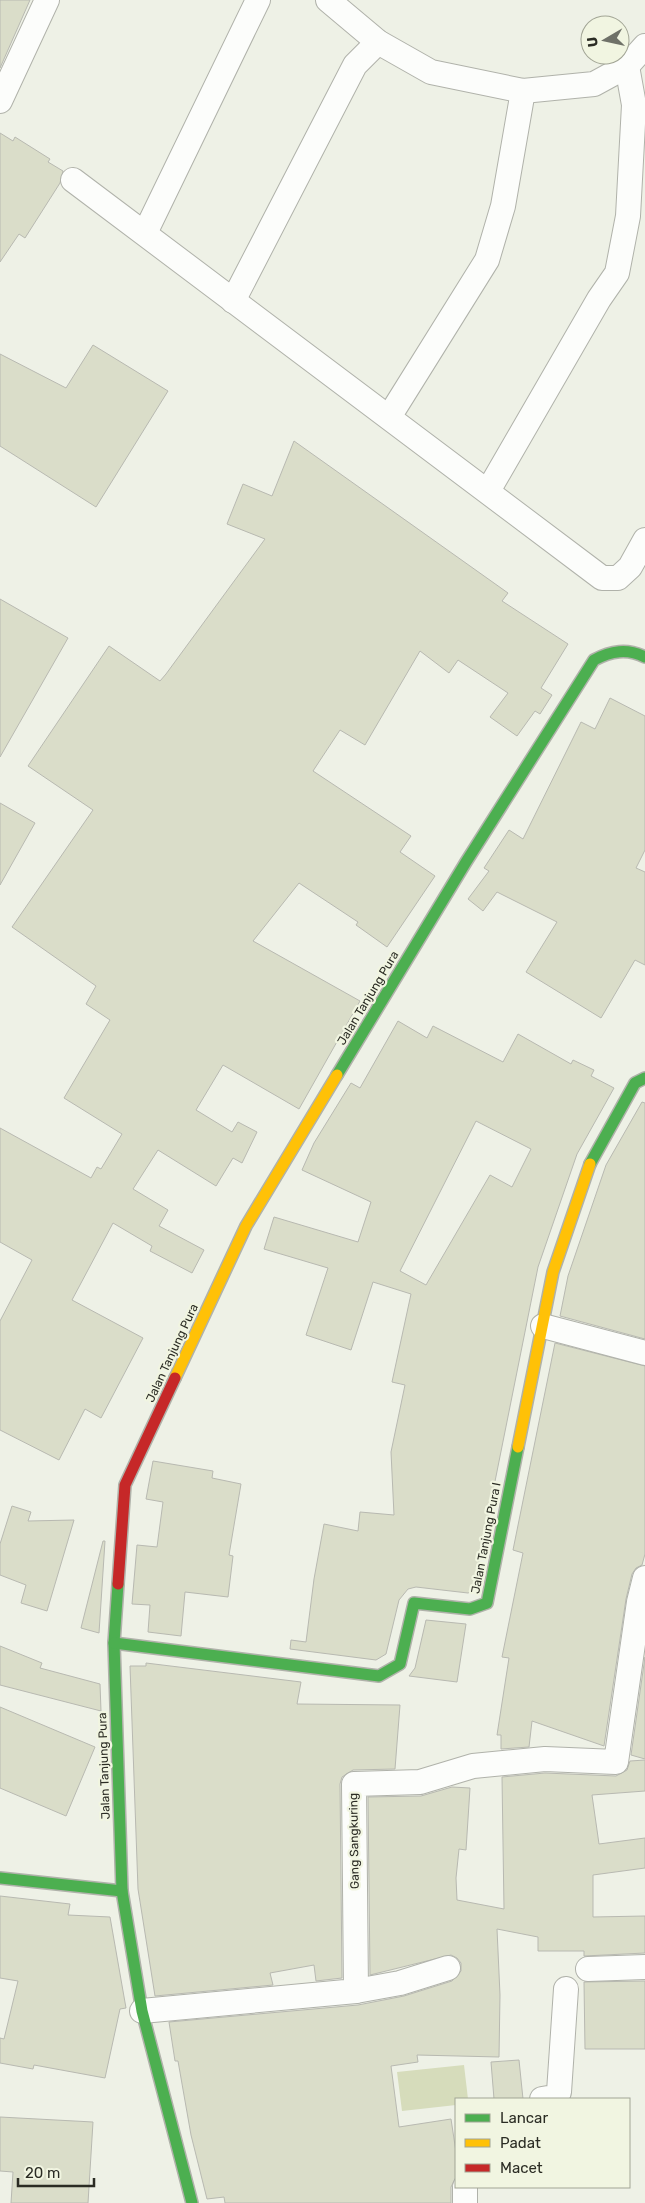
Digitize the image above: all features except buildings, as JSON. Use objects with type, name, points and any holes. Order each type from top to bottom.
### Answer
[{"type":"street","points":[[0,101],[47,0]]},
{"type":"street","points":[[145,233],[258,0]]},
{"type":"street","points":[[328,0],[378,42],[431,72],[523,91],[594,84],[627,66],[645,46]]},
{"type":"street","points":[[233,301],[355,66],[378,42]]},
{"type":"street","points":[[488,491],[599,299],[617,273],[628,216],[634,105],[627,66]]},
{"type":"street","points":[[389,417],[487,260],[503,206],[523,91]]},
{"type":"street","points":[[73,180],[602,578],[618,578],[630,567],[645,540]]},
{"type":"street","name":"Jalan Tanjung Pura","points":[[192,2203],[142,2011],[122,1891],[114,1643],[126,1485],[246,1226],[466,862],[594,660],[610,651],[636,652],[645,657]]},
{"type":"street","name":"Jalan Tanjung Pura I","points":[[114,1643],[379,1676],[400,1664],[414,1603],[470,1609],[487,1603],[553,1272],[592,1159],[635,1083],[645,1078]]},
{"type":"street","points":[[543,1326],[645,1354]]},
{"type":"street","points":[[642,1602],[645,1578]]},
{"type":"street","name":"Gang Sangkuring","points":[[356,1991],[354,1784],[420,1782],[473,1766],[545,1759],[616,1762],[642,1602]]},
{"type":"street","points":[[0,1878],[122,1891]]},
{"type":"street","points":[[142,2011],[356,1991],[400,1983],[448,1968]]},
{"type":"street","points":[[588,1969],[645,1968]]},
{"type":"street","points":[[548,2098],[554,2097],[560,2092],[566,1989]]},
{"type":"street","points":[[465,2188],[465,2203]]},
{"type":"green space","points":[[464,2065],[468,2098],[455,2098],[455,2105],[402,2111],[397,2072]]},
{"type":"traffic: fast","points":[[337,1075],[466,862],[594,660],[607,654],[619,652],[632,652],[645,657]]},
{"type":"traffic: fast","points":[[590,1164],[635,1083],[645,1078]]},
{"type":"traffic: fast","points":[[114,1643],[379,1676],[400,1664],[414,1603],[470,1609],[487,1603],[518,1447]]},
{"type":"traffic: fast","points":[[118,1584],[114,1643],[122,1891],[142,2011],[192,2203]]},
{"type":"traffic: fast","points":[[0,1878],[122,1891]]},
{"type":"traffic: slow","points":[[175,1378],[246,1226],[337,1075]]},
{"type":"traffic: slow","points":[[518,1447],[553,1272],[590,1164]]},
{"type":"traffic: jam","points":[[118,1584],[125,1485],[175,1378]]}]
